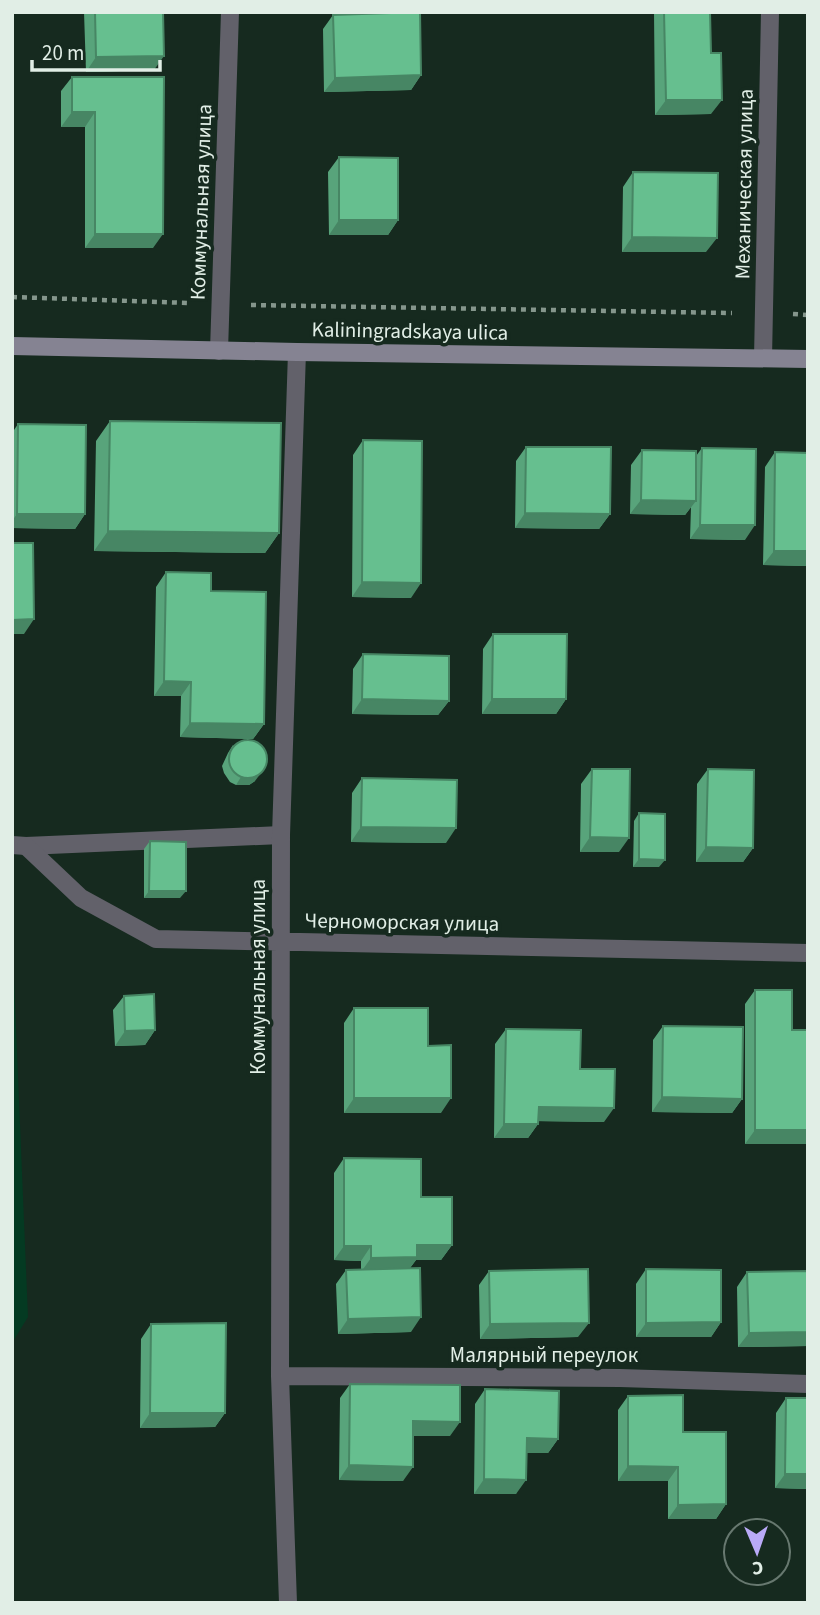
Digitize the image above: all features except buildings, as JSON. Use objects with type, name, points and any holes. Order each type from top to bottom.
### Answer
[{"type":"main road","name":"Kaliningradskaya ulica","points":[[12,346],[808,359]]},
{"type":"street","name":"Коммунальная улица","points":[[219,351],[230,12]]},
{"type":"street","name":"Механическая улица","points":[[763,358],[770,12]]},
{"type":"street","name":"Коммунальная улица","points":[[288,1603],[280,1376],[281,835],[297,352]]},
{"type":"street","points":[[19,846],[281,835]]},
{"type":"street","name":"Черноморская улица","points":[[19,846],[81,898],[156,939],[808,953]]},
{"type":"street","name":"Малярный переулок","points":[[280,1376],[620,1378],[808,1384]]},
{"type":"path","points":[[12,298],[808,315]]},
{"type":"green space","points":[[12,931],[28,1317],[12,1343]]}]
